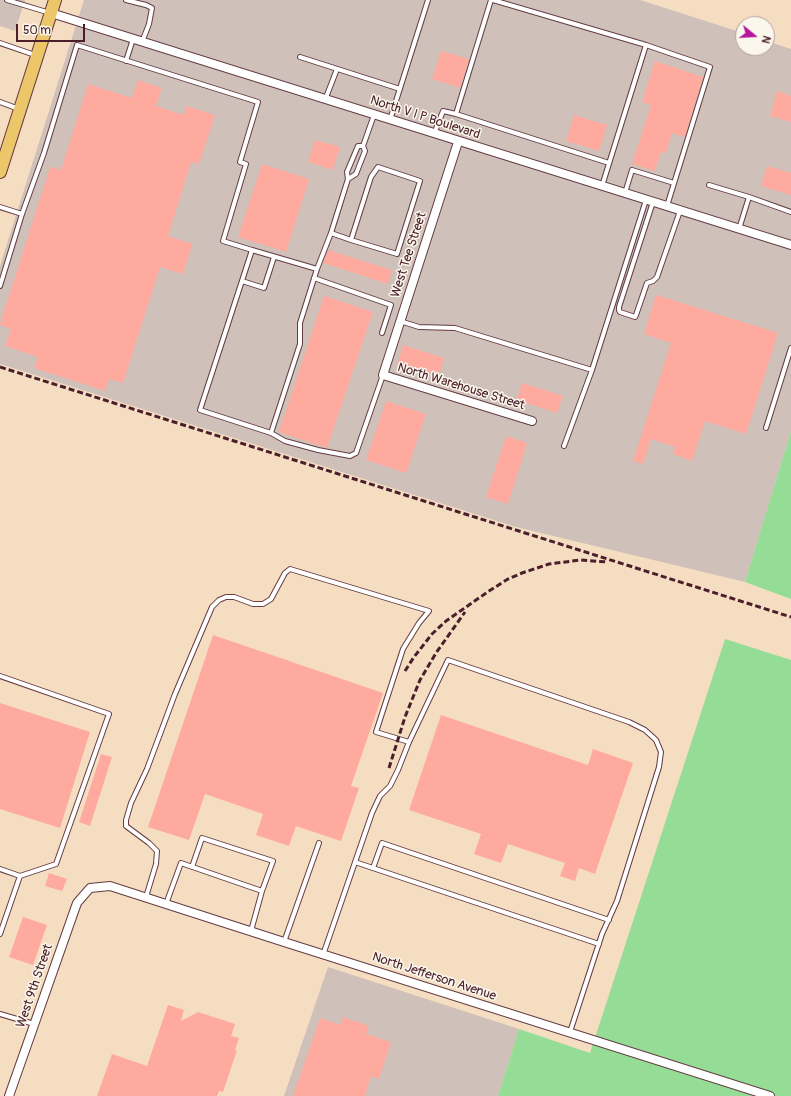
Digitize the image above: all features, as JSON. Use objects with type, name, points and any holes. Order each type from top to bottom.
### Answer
[{"type":"main road","points":[[0,172],[3,151],[20,109],[55,0]]},
{"type":"street","name":"North V I P Boulevard","points":[[51,13],[791,246]]},
{"type":"street","name":"West Tee Street","points":[[383,375],[458,142]]},
{"type":"street","name":"North Warehouse Street","points":[[383,375],[532,421]]},
{"type":"street","name":"North Jefferson Avenue","points":[[90,888],[110,886],[146,897],[323,955],[770,1096]]},
{"type":"street","name":"West 9th Street","points":[[9,1096],[76,903],[90,888]]},
{"type":"lane","points":[[7,0],[51,13]]},
{"type":"lane","points":[[126,0],[152,8],[149,24],[142,42]]},
{"type":"lane","points":[[389,120],[428,0]]},
{"type":"lane","points":[[456,114],[492,0],[646,45],[710,67],[666,206]]},
{"type":"lane","points":[[126,61],[133,39]]},
{"type":"lane","points":[[0,43],[38,56]]},
{"type":"lane","points":[[602,186],[646,45]]},
{"type":"lane","points":[[0,286],[17,229],[44,153],[77,46],[258,102],[240,162],[246,164],[223,241],[317,269]]},
{"type":"lane","points":[[300,57],[400,88]]},
{"type":"lane","points":[[325,100],[337,69]]},
{"type":"lane","points":[[0,102],[20,109]]},
{"type":"lane","points":[[434,134],[443,111],[609,163]]},
{"type":"lane","points":[[348,179],[356,174],[365,151],[363,146],[374,115]]},
{"type":"lane","points":[[271,433],[300,344],[300,323],[348,179],[347,172],[358,146],[363,146]]},
{"type":"lane","points":[[331,233],[351,240],[397,254],[420,181],[378,167],[371,177],[351,240]]},
{"type":"lane","points":[[624,193],[632,170],[674,183]]},
{"type":"lane","points":[[709,185],[791,212]]},
{"type":"lane","points":[[738,229],[749,197]]},
{"type":"lane","points":[[650,201],[619,307],[620,312],[635,317],[647,282],[653,281],[657,277],[680,211]]},
{"type":"lane","points":[[564,446],[592,370],[650,201]]},
{"type":"lane","points":[[0,207],[22,214]]},
{"type":"lane","points":[[252,250],[200,410],[271,433],[285,441],[318,450],[350,456],[356,452],[383,375]]},
{"type":"lane","points":[[242,281],[264,288],[274,256]]},
{"type":"lane","points":[[314,278],[391,305],[382,333]]},
{"type":"lane","points":[[400,321],[419,327],[455,328],[592,370]]},
{"type":"lane","points":[[766,428],[791,348]]},
{"type":"lane","points":[[146,897],[156,864],[157,851],[149,843],[126,826],[126,820],[175,694],[212,607],[219,600],[226,597],[234,597],[253,604],[263,604],[271,599],[285,573],[290,569],[429,611],[403,649],[376,732],[409,742]]},
{"type":"lane","points":[[323,955],[372,813],[380,796],[390,786],[398,770],[409,742],[448,660],[629,722],[645,730],[656,740],[661,752],[659,767],[617,901],[599,944],[570,1033]]},
{"type":"lane","points":[[0,676],[108,714],[56,864],[20,876],[0,869]]},
{"type":"lane","points":[[192,867],[202,838],[273,861],[262,891],[251,931]]},
{"type":"lane","points":[[284,942],[318,843]]},
{"type":"lane","points":[[373,868],[382,843],[609,920]]},
{"type":"lane","points":[[355,862],[599,944]]},
{"type":"lane","points":[[166,904],[181,863],[262,891]]},
{"type":"lane","points":[[0,934],[20,876]]},
{"type":"lane","points":[[0,1014],[34,1024]]},
{"type":"shaded area","points":[[0,0],[25,0],[15,31],[0,26]]},
{"type":"shaded area","points":[[84,0],[640,0],[735,30],[735,56],[775,56],[775,44],[791,49],[791,431],[745,582],[516,527],[0,364],[0,266]]},
{"type":"shaded area","points":[[328,967],[519,1029],[498,1096],[284,1096]]},
{"type":"green space","points":[[791,431],[791,599],[745,582]]},
{"type":"green space","points":[[725,639],[791,660],[791,1096],[498,1096],[519,1029],[590,1053]]},
{"type":"building","points":[[441,51],[469,59],[460,88],[432,79]]},
{"type":"building","points":[[655,61],[703,77],[685,137],[672,133],[666,153],[661,152],[655,171],[632,164],[651,105],[642,102]]},
{"type":"building","points":[[138,80],[162,88],[156,106],[184,115],[186,106],[215,115],[199,164],[191,162],[168,236],[192,244],[183,274],[160,267],[123,383],[109,379],[105,391],[34,368],[38,357],[5,346],[11,329],[0,324],[50,167],[61,170],[88,84],[132,98]]},
{"type":"building","points":[[777,91],[791,96],[791,122],[770,116]]},
{"type":"building","points":[[574,115],[607,125],[599,151],[566,141]]},
{"type":"building","points":[[315,140],[340,147],[333,170],[308,162]]},
{"type":"building","points":[[262,164],[309,179],[286,252],[238,237]]},
{"type":"building","points":[[767,166],[791,173],[791,195],[761,186]]},
{"type":"building","points":[[328,250],[392,270],[388,284],[323,263]]},
{"type":"building","points":[[656,295],[778,333],[746,434],[705,421],[692,461],[673,454],[675,447],[651,439],[643,464],[633,461],[671,343],[644,334]]},
{"type":"building","points":[[324,296],[373,312],[327,448],[279,432]]},
{"type":"building","points":[[403,345],[444,358],[439,375],[398,362]]},
{"type":"building","points":[[522,383],[563,396],[557,413],[517,400]]},
{"type":"building","points":[[386,401],[426,414],[406,473],[366,460]]},
{"type":"building","points":[[506,436],[527,443],[508,504],[486,497]]},
{"type":"building","points":[[213,635],[383,693],[351,786],[359,788],[341,841],[296,826],[289,846],[256,835],[263,814],[205,794],[189,840],[148,827]]},
{"type":"building","points":[[0,703],[90,732],[60,828],[0,809]]},
{"type":"building","points":[[441,715],[588,765],[593,749],[633,763],[595,874],[579,868],[575,881],[560,876],[565,863],[508,844],[501,863],[474,854],[481,834],[409,810]]},
{"type":"building","points":[[101,754],[112,757],[90,826],[79,822]]},
{"type":"building","points":[[49,873],[67,879],[62,891],[45,886]]},
{"type":"building","points":[[23,917],[47,925],[33,965],[9,957]]},
{"type":"building","points":[[168,1005],[184,1010],[181,1021],[198,1012],[235,1024],[231,1036],[239,1038],[235,1050],[237,1050],[223,1092],[219,1091],[217,1096],[97,1096],[112,1054],[147,1066]]},
{"type":"building","points":[[343,1017],[369,1026],[366,1034],[391,1042],[379,1079],[371,1076],[365,1096],[293,1096],[320,1018],[340,1025]]},
{"type":"railway","points":[[0,367],[791,617]]},
{"type":"railway","points":[[405,671],[432,634],[446,621],[508,579],[549,564],[581,560],[607,562]]},
{"type":"railway","points":[[389,768],[405,717],[420,680],[436,653],[465,612]]}]
